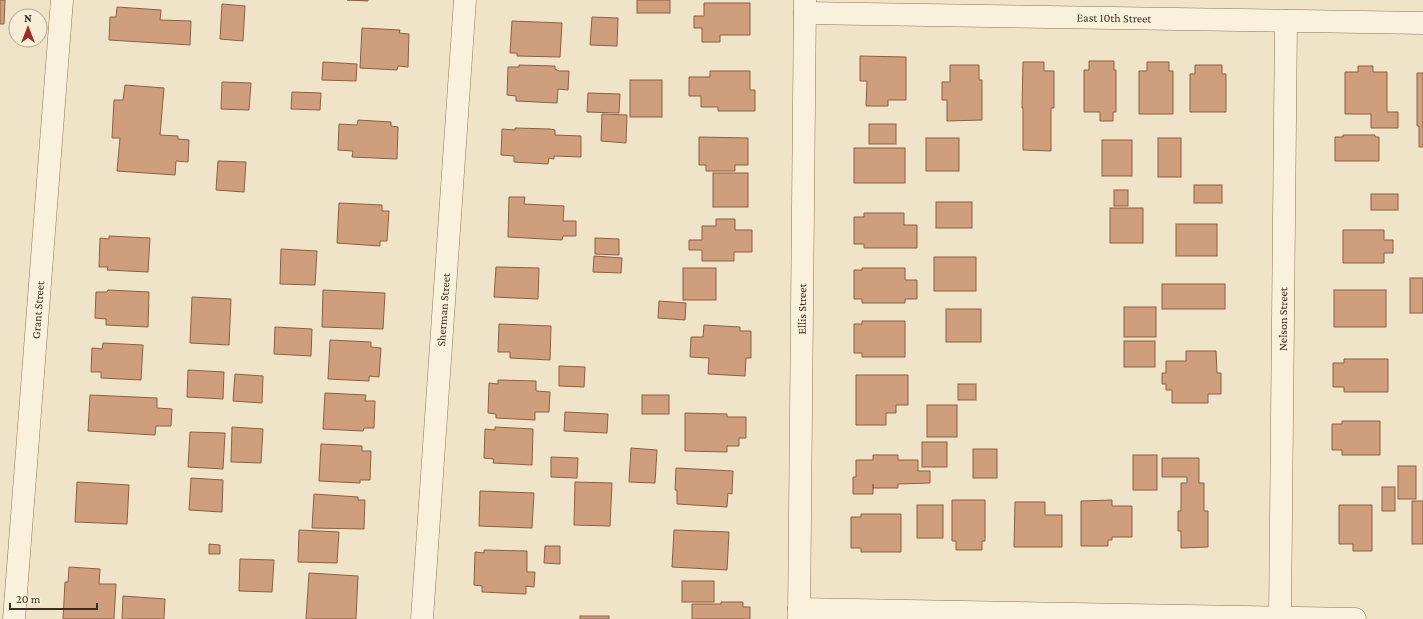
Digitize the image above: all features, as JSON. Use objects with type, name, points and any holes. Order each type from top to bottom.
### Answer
[{"type":"street","name":"Grant Street","points":[[14,619],[62,0]]},
{"type":"street","name":"Sherman Street","points":[[422,619],[465,0]]},
{"type":"street","name":"East 10th Street","points":[[805,6],[1423,23]]},
{"type":"street","name":"Ellis Street","points":[[799,614],[805,6]]},
{"type":"street","name":"Nelson Street","points":[[1280,618],[1286,20]]},
{"type":"street","points":[[799,614],[1355,619]]},
{"type":"building","points":[[0,0],[5,0],[4,24],[0,24]]},
{"type":"building","points":[[347,0],[368,0],[368,1]]},
{"type":"building","points":[[637,0],[670,0],[670,13],[637,13]]},
{"type":"building","points":[[704,3],[750,3],[750,35],[720,35],[720,42],[702,42],[702,28],[694,28],[694,16],[704,16]]},
{"type":"building","points":[[222,4],[245,6],[243,41],[220,39]]},
{"type":"building","points":[[117,7],[161,10],[160,20],[191,21],[190,45],[109,40],[110,17],[116,17]]},
{"type":"building","points":[[592,17],[618,18],[617,46],[590,45]]},
{"type":"building","points":[[512,21],[562,23],[560,57],[517,56],[517,53],[510,53]]},
{"type":"building","points":[[362,28],[400,30],[399,33],[409,34],[408,67],[398,66],[397,70],[360,68]]},
{"type":"building","points":[[860,56],[906,57],[906,100],[888,100],[888,106],[866,106],[867,81],[860,81]]},
{"type":"building","points":[[1089,61],[1114,61],[1114,70],[1116,70],[1116,112],[1113,112],[1113,121],[1100,121],[1100,112],[1084,112],[1084,70],[1089,70]]},
{"type":"building","points":[[323,62],[357,64],[356,81],[322,80]]},
{"type":"building","points":[[1023,62],[1044,62],[1044,71],[1054,71],[1054,108],[1051,108],[1051,151],[1023,150]]},
{"type":"building","points":[[1147,62],[1169,62],[1169,71],[1173,71],[1173,114],[1139,114],[1139,71],[1147,71]]},
{"type":"building","points":[[519,65],[555,66],[555,69],[559,71],[569,71],[568,90],[558,89],[557,103],[516,101],[516,96],[507,95],[508,67],[519,67]]},
{"type":"building","points":[[950,65],[979,65],[979,80],[982,80],[982,120],[947,121],[947,100],[942,100],[942,82],[950,82]]},
{"type":"building","points":[[1195,65],[1222,65],[1222,74],[1226,74],[1226,112],[1190,112],[1190,74],[1195,74]]},
{"type":"building","points":[[1358,66],[1373,66],[1373,72],[1387,72],[1387,112],[1398,112],[1398,128],[1371,128],[1371,114],[1345,114],[1345,72],[1358,72]]},
{"type":"building","points":[[710,71],[750,71],[750,90],[755,90],[755,111],[718,111],[718,107],[701,107],[701,96],[689,96],[689,77],[710,77]]},
{"type":"building","points":[[1417,73],[1423,73],[1423,147],[1419,147],[1419,126],[1417,126]]},
{"type":"building","points":[[630,80],[662,80],[662,117],[630,117]]},
{"type":"building","points":[[222,82],[251,83],[249,110],[221,109]]},
{"type":"building","points":[[125,85],[164,88],[160,135],[178,136],[178,139],[189,140],[188,162],[176,161],[175,175],[117,171],[120,138],[112,138],[114,100],[123,100]]},
{"type":"building","points":[[292,92],[321,93],[320,110],[291,109]]},
{"type":"building","points":[[588,93],[620,94],[619,113],[587,112]]},
{"type":"building","points":[[602,114],[627,115],[626,143],[601,141]]},
{"type":"building","points":[[358,120],[391,122],[391,126],[398,127],[397,159],[352,157],[353,151],[338,150],[339,124],[357,125]]},
{"type":"building","points":[[869,124],[896,124],[896,144],[869,144]]},
{"type":"building","points":[[515,128],[550,129],[555,130],[555,135],[581,136],[581,157],[554,156],[554,159],[549,158],[548,164],[514,162],[514,156],[501,155],[502,129],[515,130]]},
{"type":"building","points":[[1343,135],[1375,135],[1375,137],[1379,137],[1379,161],[1335,161],[1335,137],[1343,137]]},
{"type":"building","points":[[699,137],[748,138],[748,165],[735,165],[735,171],[706,171],[706,165],[699,165]]},
{"type":"building","points":[[926,138],[959,138],[959,171],[926,171]]},
{"type":"building","points":[[1158,138],[1181,138],[1181,177],[1158,177]]},
{"type":"building","points":[[1102,140],[1132,140],[1132,176],[1102,176]]},
{"type":"building","points":[[854,148],[905,148],[905,183],[854,183]]},
{"type":"building","points":[[218,161],[246,162],[244,192],[216,190]]},
{"type":"building","points":[[713,173],[748,173],[748,207],[713,207]]},
{"type":"building","points":[[1194,185],[1222,185],[1222,203],[1194,203]]},
{"type":"building","points":[[1114,190],[1128,190],[1128,206],[1114,206]]},
{"type":"building","points":[[1371,194],[1398,194],[1398,210],[1371,210]]},
{"type":"building","points":[[509,197],[525,197],[524,204],[564,206],[563,221],[576,221],[576,236],[563,236],[562,240],[508,237]]},
{"type":"building","points":[[936,202],[972,202],[972,228],[936,228]]},
{"type":"building","points":[[339,203],[382,205],[382,211],[389,211],[387,241],[380,241],[380,246],[337,243]]},
{"type":"building","points":[[1110,208],[1143,208],[1143,243],[1110,243]]},
{"type":"building","points":[[864,213],[904,213],[904,225],[917,225],[917,248],[864,248],[864,244],[854,244],[854,217],[864,217]]},
{"type":"building","points":[[716,219],[735,219],[735,230],[752,230],[752,252],[734,252],[734,261],[702,261],[702,250],[689,250],[689,240],[702,240],[702,226],[716,226]]},
{"type":"building","points":[[1176,224],[1217,224],[1217,256],[1176,256]]},
{"type":"building","points":[[1343,230],[1384,230],[1384,240],[1393,240],[1393,253],[1384,253],[1384,263],[1343,263]]},
{"type":"building","points":[[109,236],[150,238],[148,272],[107,270],[108,267],[99,267],[100,238],[109,239]]},
{"type":"building","points":[[595,238],[619,239],[619,255],[595,254]]},
{"type":"building","points":[[281,249],[317,251],[315,285],[280,284]]},
{"type":"building","points":[[594,256],[622,258],[621,273],[593,272]]},
{"type":"building","points":[[934,257],[976,257],[976,291],[934,291]]},
{"type":"building","points":[[496,267],[539,268],[538,299],[494,297]]},
{"type":"building","points":[[683,268],[716,268],[716,300],[683,300]]},
{"type":"building","points":[[862,268],[905,268],[905,280],[917,280],[917,299],[905,299],[905,303],[862,303],[862,299],[854,299],[854,270],[862,270]]},
{"type":"building","points":[[1410,278],[1423,278],[1423,313],[1410,313]]},
{"type":"building","points":[[1162,284],[1225,284],[1225,309],[1162,309]]},
{"type":"building","points":[[108,290],[149,292],[148,327],[106,325],[106,319],[95,318],[96,292],[107,292]]},
{"type":"building","points":[[323,290],[385,293],[383,329],[322,327]]},
{"type":"building","points":[[1334,290],[1386,290],[1386,327],[1334,327]]},
{"type":"building","points":[[192,297],[231,299],[229,345],[190,343]]},
{"type":"building","points":[[659,301],[686,303],[685,320],[658,318]]},
{"type":"building","points":[[1124,307],[1156,307],[1156,337],[1124,337]]},
{"type":"building","points":[[946,309],[981,309],[981,342],[946,342]]},
{"type":"building","points":[[862,321],[905,321],[905,357],[862,357],[862,353],[854,353],[854,324],[862,324]]},
{"type":"building","points":[[499,324],[551,326],[550,360],[510,358],[510,352],[498,352]]},
{"type":"building","points":[[704,325],[740,327],[740,331],[751,331],[751,358],[746,358],[745,376],[708,374],[709,358],[690,357],[691,337],[703,337]]},
{"type":"building","points":[[275,327],[312,329],[311,356],[274,354]]},
{"type":"building","points":[[330,340],[371,342],[371,347],[381,348],[379,377],[369,376],[369,381],[328,379]]},
{"type":"building","points":[[1124,341],[1155,341],[1155,367],[1124,367]]},
{"type":"building","points":[[103,343],[143,345],[141,380],[101,378],[101,372],[91,372],[92,348],[102,349]]},
{"type":"building","points":[[1186,351],[1216,351],[1217,373],[1221,373],[1221,394],[1208,394],[1208,403],[1172,403],[1172,390],[1166,390],[1166,384],[1162,384],[1162,373],[1166,373],[1166,361],[1186,361]]},
{"type":"building","points":[[1344,359],[1388,359],[1388,392],[1344,392],[1344,387],[1333,387],[1333,363],[1344,363]]},
{"type":"building","points":[[559,366],[585,367],[584,387],[559,386]]},
{"type":"building","points":[[188,370],[224,372],[223,399],[187,397]]},
{"type":"building","points":[[235,374],[263,376],[262,403],[233,401]]},
{"type":"building","points":[[856,375],[908,375],[908,405],[896,405],[896,413],[886,413],[886,425],[856,425]]},
{"type":"building","points":[[498,380],[536,381],[536,391],[550,392],[549,412],[535,412],[535,420],[496,418],[496,414],[488,413],[489,383],[498,384]]},
{"type":"building","points":[[958,384],[976,384],[976,400],[958,400]]},
{"type":"building","points":[[325,393],[366,395],[365,401],[375,401],[374,428],[364,428],[363,431],[323,429]]},
{"type":"building","points":[[90,395],[157,398],[157,408],[172,409],[171,426],[156,426],[155,435],[88,431]]},
{"type":"building","points":[[642,395],[669,395],[669,414],[642,414]]},
{"type":"building","points":[[927,405],[957,405],[957,437],[927,437]]},
{"type":"building","points":[[565,412],[608,414],[607,433],[564,431]]},
{"type":"building","points":[[685,413],[727,414],[727,417],[746,417],[746,438],[739,438],[739,446],[727,446],[727,452],[685,451]]},
{"type":"building","points":[[1342,421],[1380,421],[1380,455],[1342,455],[1342,450],[1332,450],[1332,424],[1342,424]]},
{"type":"building","points":[[232,427],[263,429],[261,463],[231,462]]},
{"type":"building","points":[[495,427],[533,429],[532,465],[493,463],[494,459],[484,458],[485,429],[495,430]]},
{"type":"building","points":[[190,432],[225,433],[223,469],[188,467]]},
{"type":"building","points":[[922,442],[947,442],[947,467],[922,467]]},
{"type":"building","points":[[321,444],[362,446],[362,451],[371,451],[370,480],[360,480],[360,483],[319,481]]},
{"type":"building","points":[[631,448],[657,450],[655,483],[629,482]]},
{"type":"building","points":[[973,449],[997,449],[997,478],[973,478]]},
{"type":"building","points":[[873,455],[898,455],[898,460],[918,460],[918,471],[930,471],[930,483],[898,484],[898,488],[873,488],[873,494],[853,494],[853,477],[856,477],[856,460],[873,460]]},
{"type":"building","points":[[1133,455],[1157,455],[1157,490],[1133,490]]},
{"type":"building","points":[[551,457],[578,458],[577,478],[551,477]]},
{"type":"building","points":[[1162,458],[1199,458],[1199,483],[1204,483],[1204,511],[1208,511],[1208,547],[1181,548],[1181,531],[1178,531],[1178,511],[1181,511],[1181,483],[1187,483],[1187,477],[1162,477]]},
{"type":"building","points":[[1398,466],[1416,466],[1416,499],[1398,499]]},
{"type":"building","points":[[676,468],[733,471],[732,494],[728,493],[727,507],[677,504],[677,490],[675,490]]},
{"type":"building","points":[[191,478],[223,480],[222,512],[189,510]]},
{"type":"building","points":[[77,482],[129,485],[127,524],[75,522]]},
{"type":"building","points":[[575,482],[612,483],[610,526],[574,525]]},
{"type":"building","points":[[1382,487],[1395,487],[1395,511],[1382,511]]},
{"type":"building","points":[[480,491],[534,493],[532,528],[479,526]]},
{"type":"building","points":[[314,494],[358,497],[358,500],[365,500],[364,529],[312,528]]},
{"type":"building","points":[[952,500],[985,500],[985,541],[982,541],[982,550],[956,550],[956,541],[952,541]]},
{"type":"building","points":[[1112,500],[1112,506],[1132,506],[1132,537],[1112,537],[1112,540],[1108,540],[1108,546],[1081,546],[1081,501]]},
{"type":"building","points":[[1412,501],[1423,501],[1423,544],[1412,544]]},
{"type":"building","points":[[1015,502],[1045,502],[1045,515],[1062,515],[1062,547],[1014,547]]},
{"type":"building","points":[[917,505],[943,505],[943,538],[917,538]]},
{"type":"building","points":[[1339,505],[1372,505],[1372,551],[1353,551],[1353,544],[1339,544]]},
{"type":"building","points":[[861,514],[901,514],[901,552],[861,552],[861,548],[851,548],[851,517],[861,517]]},
{"type":"building","points":[[299,530],[339,532],[337,563],[298,562]]},
{"type":"building","points":[[674,530],[729,532],[727,570],[672,567]]},
{"type":"building","points":[[209,544],[220,545],[220,554],[209,554]]},
{"type":"building","points":[[545,546],[560,546],[560,564],[544,563]]},
{"type":"building","points":[[484,550],[527,551],[527,572],[535,572],[534,587],[526,586],[526,594],[482,592],[482,586],[474,585],[475,552],[484,553]]},
{"type":"building","points":[[240,559],[274,560],[272,592],[239,591]]},
{"type":"building","points":[[69,567],[100,569],[99,584],[116,584],[114,619],[63,619],[65,582],[68,582]]},
{"type":"building","points":[[309,573],[358,576],[356,619],[306,619]]},
{"type":"building","points":[[682,581],[714,581],[714,602],[682,602]]},
{"type":"building","points":[[123,596],[165,599],[164,619],[122,619]]},
{"type":"building","points":[[721,602],[743,602],[743,607],[750,607],[750,619],[692,619],[692,604],[721,604]]},
{"type":"building","points":[[580,616],[609,616],[609,619],[580,619]]}]
